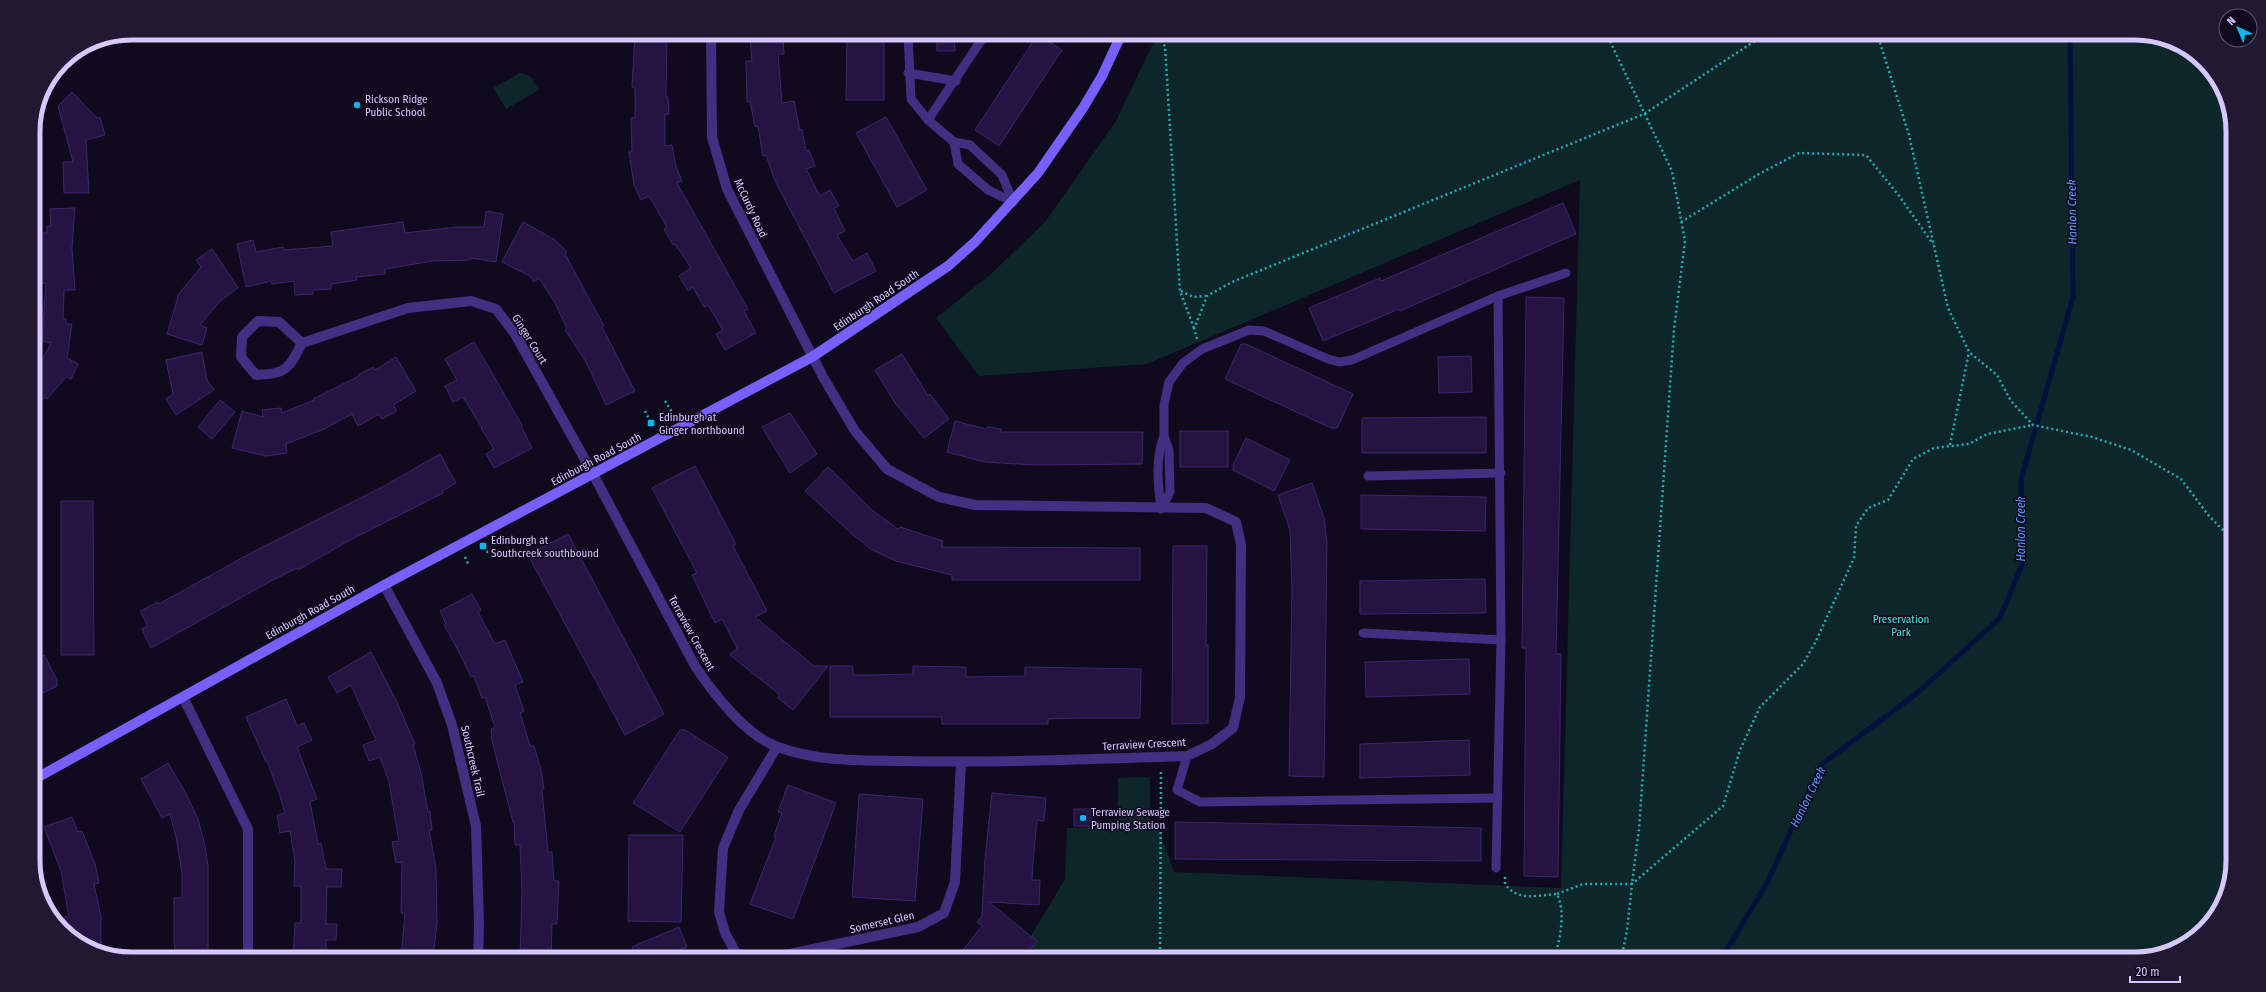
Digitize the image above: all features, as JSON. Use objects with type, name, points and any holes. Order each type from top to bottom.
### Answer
[{"type":"main road","name":"Edinburgh Road South","points":[[40,776],[384,585],[812,357],[948,266],[975,242],[1014,202],[1038,173],[1083,108],[1102,76],[1119,40]]},
{"type":"street","name":"McCurdy Road","points":[[711,40],[712,137],[727,189],[812,357]]},
{"type":"street","name":"Ginger Court","points":[[302,343],[408,308],[471,300],[496,309],[515,334],[593,474]]},
{"type":"street","points":[[258,321],[279,322],[302,343],[292,364],[276,375],[256,375],[241,357],[242,337],[258,321]]},
{"type":"street","name":"Terraview Crescent","points":[[593,474],[694,666],[715,696],[746,727],[777,747],[828,759],[961,762],[1187,756],[1212,744],[1233,728],[1240,697],[1241,545],[1236,522],[1206,508],[1161,509],[975,505],[939,497],[887,469],[855,431],[812,357]]},
{"type":"street","name":"Southcreek Trail","points":[[384,585],[437,684],[452,725],[476,826],[479,924],[478,952]]},
{"type":"street","points":[[183,697],[248,830],[248,952]]},
{"type":"street","points":[[736,952],[723,926],[719,912],[723,848],[740,810],[777,747]]},
{"type":"street","name":"Somerset Glen","points":[[799,952],[918,927],[944,913],[955,882],[961,762]]},
{"type":"lane","points":[[908,40],[908,73],[911,100],[928,120],[954,142],[970,145],[1002,175],[1014,202]]},
{"type":"lane","points":[[928,120],[956,81],[982,40]]},
{"type":"lane","points":[[908,73],[956,81]]},
{"type":"lane","points":[[954,142],[958,164],[988,190],[1014,202]]},
{"type":"lane","points":[[1161,509],[1170,492],[1169,450],[1164,436],[1164,405],[1169,382],[1183,363],[1202,349],[1249,330],[1264,331],[1328,359],[1339,362],[1352,360],[1498,296],[1566,273]]},
{"type":"lane","points":[[1496,868],[1501,640],[1501,473],[1498,296]]},
{"type":"lane","points":[[1368,476],[1501,473]]},
{"type":"lane","points":[[1363,633],[1501,640]]},
{"type":"lane","points":[[1187,756],[1177,790],[1200,802],[1497,798]]},
{"type":"path","points":[[1160,40],[1165,46],[1180,291],[1202,349]]},
{"type":"path","points":[[1609,40],[1672,171],[1685,241],[1674,329],[1639,829],[1627,932],[1623,952]]},
{"type":"path","points":[[1180,291],[1193,297],[1207,296],[1232,282],[1644,114],[1757,40]]},
{"type":"path","points":[[1878,40],[1909,135],[1948,308],[1969,352],[1997,375],[2011,401],[2034,425]]},
{"type":"path","points":[[1681,222],[1759,174],[1799,153],[1866,155],[1900,198],[1934,246]]},
{"type":"path","points":[[1194,329],[1207,296]]},
{"type":"path","points":[[1950,445],[1969,352]]},
{"type":"path","points":[[665,401],[672,412]]},
{"type":"path","points":[[645,411],[651,423]]},
{"type":"path","points":[[1496,868],[1506,868],[1504,884],[1510,890],[1523,897],[1557,894],[1583,884],[1632,884],[1723,806],[1740,750],[1760,707],[1803,664],[1822,630],[1854,558],[1856,526],[1868,508],[1888,500],[1913,459],[1934,448],[1969,444],[1987,434],[2034,425],[2092,437],[2131,450],[2181,479],[2209,516],[2226,533]]},
{"type":"path","points":[[483,546],[490,555]]},
{"type":"path","points":[[464,555],[469,566]]},
{"type":"path","points":[[1160,952],[1161,757]]},
{"type":"path","points":[[1556,952],[1561,913],[1560,901],[1557,894]]},
{"type":"green space","name":"Preservation Park","points":[[1155,40],[2135,40],[2158,43],[2170,47],[2190,59],[2203,71],[2217,91],[2226,125],[2226,861],[2224,879],[2219,896],[2207,916],[2190,933],[2175,943],[2158,949],[2135,952],[1033,952],[1031,936],[1065,879],[1067,828],[1118,827],[1118,778],[1150,777],[1150,824],[1157,824],[1174,872],[1561,888],[1580,180],[1147,364],[979,376],[936,318],[991,274],[1045,222],[1116,121]]},
{"type":"green space","points":[[520,73],[530,76],[539,90],[506,109],[493,88]]},
{"type":"building","points":[[635,40],[667,40],[666,97],[668,97],[669,114],[665,114],[665,146],[672,145],[676,166],[682,181],[677,183],[748,309],[744,311],[756,333],[725,350],[716,334],[723,330],[708,305],[704,307],[693,287],[688,291],[679,276],[691,268],[675,244],[673,245],[664,229],[667,227],[649,196],[641,200],[634,185],[629,152],[632,152],[631,118],[635,118],[635,88],[632,87]]},
{"type":"building","points":[[750,40],[783,40],[784,54],[778,54],[782,103],[794,101],[800,130],[802,129],[806,151],[809,150],[815,166],[806,169],[820,196],[830,190],[839,206],[834,208],[845,231],[837,235],[853,261],[867,253],[876,271],[834,293],[775,181],[766,155],[763,156],[758,126],[755,127],[750,101],[747,102],[746,61],[752,61]]},
{"type":"building","points":[[847,40],[884,40],[884,100],[846,100]]},
{"type":"building","points":[[937,40],[954,40],[955,51],[937,51]]},
{"type":"building","points":[[1034,40],[1047,40],[1062,50],[999,146],[975,130]]},
{"type":"building","points":[[72,92],[97,118],[100,117],[105,135],[86,140],[89,193],[64,193],[63,162],[73,162],[58,106]]},
{"type":"building","points":[[886,117],[927,190],[897,207],[856,133]]},
{"type":"building","points":[[1563,203],[1576,234],[1400,311],[1399,309],[1323,341],[1309,308],[1380,278],[1381,281]]},
{"type":"building","points":[[75,208],[72,249],[75,290],[64,290],[63,319],[66,319],[66,324],[72,324],[67,358],[78,364],[71,379],[66,377],[47,399],[45,397],[40,402],[40,363],[51,343],[42,341],[46,283],[40,283],[40,233],[47,233],[47,226],[51,226],[50,209]]},
{"type":"building","points":[[486,211],[503,214],[496,262],[471,258],[471,260],[433,261],[385,269],[385,274],[356,277],[357,280],[331,284],[331,289],[313,290],[313,294],[295,295],[294,281],[272,284],[271,281],[246,287],[237,244],[253,240],[256,252],[283,247],[284,250],[333,246],[331,232],[403,222],[405,233],[457,227],[484,227]]},
{"type":"building","points":[[523,222],[555,240],[567,252],[565,254],[604,326],[602,327],[635,391],[606,405],[586,362],[565,330],[567,328],[555,303],[539,278],[534,282],[530,276],[502,262]]},
{"type":"building","points":[[212,249],[238,288],[220,301],[200,325],[207,328],[202,345],[167,334],[178,297],[177,296],[201,267],[196,260]]},
{"type":"building","points":[[1526,297],[1564,298],[1556,654],[1561,654],[1558,877],[1524,876],[1526,648],[1522,648]]},
{"type":"building","points":[[474,342],[522,425],[521,426],[532,448],[494,468],[486,454],[494,449],[482,428],[463,397],[453,402],[445,386],[457,380],[445,359]]},
{"type":"building","points":[[1241,344],[1246,344],[1353,394],[1337,428],[1331,428],[1225,379]]},
{"type":"building","points":[[202,352],[207,380],[214,390],[176,415],[166,399],[173,394],[166,360]]},
{"type":"building","points":[[902,354],[928,396],[930,394],[949,419],[924,438],[895,403],[875,370]]},
{"type":"building","points":[[1471,356],[1472,392],[1439,393],[1438,357]]},
{"type":"building","points":[[396,357],[416,391],[393,405],[397,411],[382,419],[379,414],[358,426],[352,414],[324,429],[286,444],[287,453],[266,456],[232,448],[242,411],[263,417],[262,410],[281,408],[282,413],[314,400],[313,399],[359,376],[358,375],[373,367],[375,370]]},
{"type":"building","points":[[220,400],[235,412],[212,439],[198,427]]},
{"type":"building","points":[[790,413],[817,454],[790,473],[762,427]]},
{"type":"building","points":[[1486,417],[1486,453],[1362,453],[1362,418]]},
{"type":"building","points":[[955,421],[986,429],[987,427],[1001,429],[1001,432],[1143,432],[1142,464],[1034,465],[985,462],[947,452]]},
{"type":"building","points":[[1180,431],[1228,431],[1228,467],[1180,467]]},
{"type":"building","points":[[1246,438],[1290,460],[1274,491],[1233,470],[1233,465]]},
{"type":"building","points":[[440,454],[456,483],[442,491],[443,493],[348,541],[298,570],[297,568],[267,583],[151,648],[142,629],[148,626],[140,611],[158,602],[159,604],[251,553],[384,486]]},
{"type":"building","points":[[695,466],[736,544],[733,546],[767,611],[755,617],[814,666],[828,666],[793,710],[778,698],[780,695],[730,655],[737,648],[722,619],[715,623],[692,575],[697,573],[652,488]]},
{"type":"building","points":[[828,467],[872,510],[898,529],[900,527],[943,541],[942,547],[1140,548],[1140,580],[952,580],[952,575],[896,561],[872,550],[852,534],[805,491]]},
{"type":"building","points":[[1312,483],[1324,518],[1327,543],[1324,777],[1289,776],[1292,589],[1290,530],[1278,495]]},
{"type":"building","points":[[1361,495],[1486,497],[1485,531],[1361,529]]},
{"type":"building","points":[[61,501],[93,501],[94,655],[61,655]]},
{"type":"building","points":[[568,534],[664,714],[625,735],[528,555]]},
{"type":"building","points":[[1173,546],[1207,546],[1206,645],[1208,645],[1208,723],[1172,724]]},
{"type":"building","points":[[1485,579],[1486,613],[1360,614],[1360,581]]},
{"type":"building","points":[[472,594],[481,610],[478,612],[495,644],[505,640],[523,682],[515,685],[524,711],[520,713],[530,746],[534,746],[541,770],[544,789],[542,790],[548,852],[552,852],[554,881],[559,881],[557,924],[552,924],[551,952],[520,952],[522,891],[520,845],[515,845],[514,821],[513,822],[491,737],[491,729],[495,727],[485,697],[482,698],[474,676],[471,677],[444,625],[446,624],[440,611]]},
{"type":"building","points":[[371,652],[396,700],[415,744],[413,745],[421,773],[428,812],[430,811],[432,830],[429,830],[436,868],[437,922],[434,952],[402,952],[405,913],[401,913],[402,862],[396,863],[392,842],[399,841],[389,782],[380,757],[369,761],[363,745],[376,740],[351,685],[337,693],[328,677]]},
{"type":"building","points":[[44,655],[57,680],[57,686],[40,694],[40,657]]},
{"type":"building","points":[[1469,659],[1470,694],[1366,697],[1365,662]]},
{"type":"building","points":[[830,666],[853,666],[853,675],[913,674],[913,666],[966,667],[966,677],[1025,676],[1025,667],[1141,669],[1140,718],[1048,719],[1048,724],[942,724],[942,717],[830,717]]},
{"type":"building","points":[[286,699],[297,726],[304,723],[312,740],[297,747],[317,799],[310,802],[318,844],[321,843],[326,869],[342,869],[341,887],[327,887],[326,924],[337,924],[336,940],[326,940],[326,952],[293,952],[295,923],[301,923],[301,886],[294,886],[295,861],[290,831],[280,833],[277,815],[285,813],[267,761],[266,762],[246,717]]},
{"type":"building","points":[[680,730],[685,730],[728,757],[680,832],[633,803]]},
{"type":"building","points":[[1469,740],[1470,775],[1360,778],[1360,744]]},
{"type":"building","points":[[168,763],[183,788],[198,819],[205,846],[208,866],[208,952],[175,952],[174,898],[182,898],[182,873],[176,837],[170,814],[162,818],[141,779]]},
{"type":"building","points":[[788,785],[836,803],[793,919],[750,904],[776,837],[774,836],[782,813],[778,812]]},
{"type":"building","points":[[992,793],[1046,798],[1044,821],[1037,820],[1033,861],[1032,880],[1040,880],[1039,905],[989,902],[1037,941],[1028,952],[962,952],[982,926],[977,922],[982,916],[985,859]]},
{"type":"building","points":[[859,794],[923,799],[915,901],[852,897]]},
{"type":"building","name":"Terraview Sewage Pumping Station","points":[[1074,809],[1092,809],[1092,826],[1074,826]]},
{"type":"building","points":[[72,817],[78,832],[82,831],[95,864],[99,883],[94,884],[101,917],[101,947],[86,940],[65,923],[65,916],[69,917],[61,871],[44,827]]},
{"type":"building","points":[[1175,822],[1481,828],[1481,861],[1175,859]]},
{"type":"building","points":[[629,835],[683,835],[681,922],[628,921]]},
{"type":"building","points":[[679,927],[687,947],[681,950],[682,952],[634,952],[632,947]]},
{"type":"waterway","name":"Hanlon Creek","points":[[1722,952],[1727,949],[1767,883],[1821,765],[1916,694],[2000,618],[2023,562],[2021,480],[2073,297],[2070,40]]},
{"type":"place","name":"Rickson Ridge Public School","points":[[357,105]]},
{"type":"place","name":"Edinburgh at Ginger northbound","points":[[651,423]]},
{"type":"place","name":"Edinburgh at Southcreek southbound","points":[[483,546]]},
{"type":"place","name":"Terraview Sewage Pumping Station","points":[[1083,818]]}]
